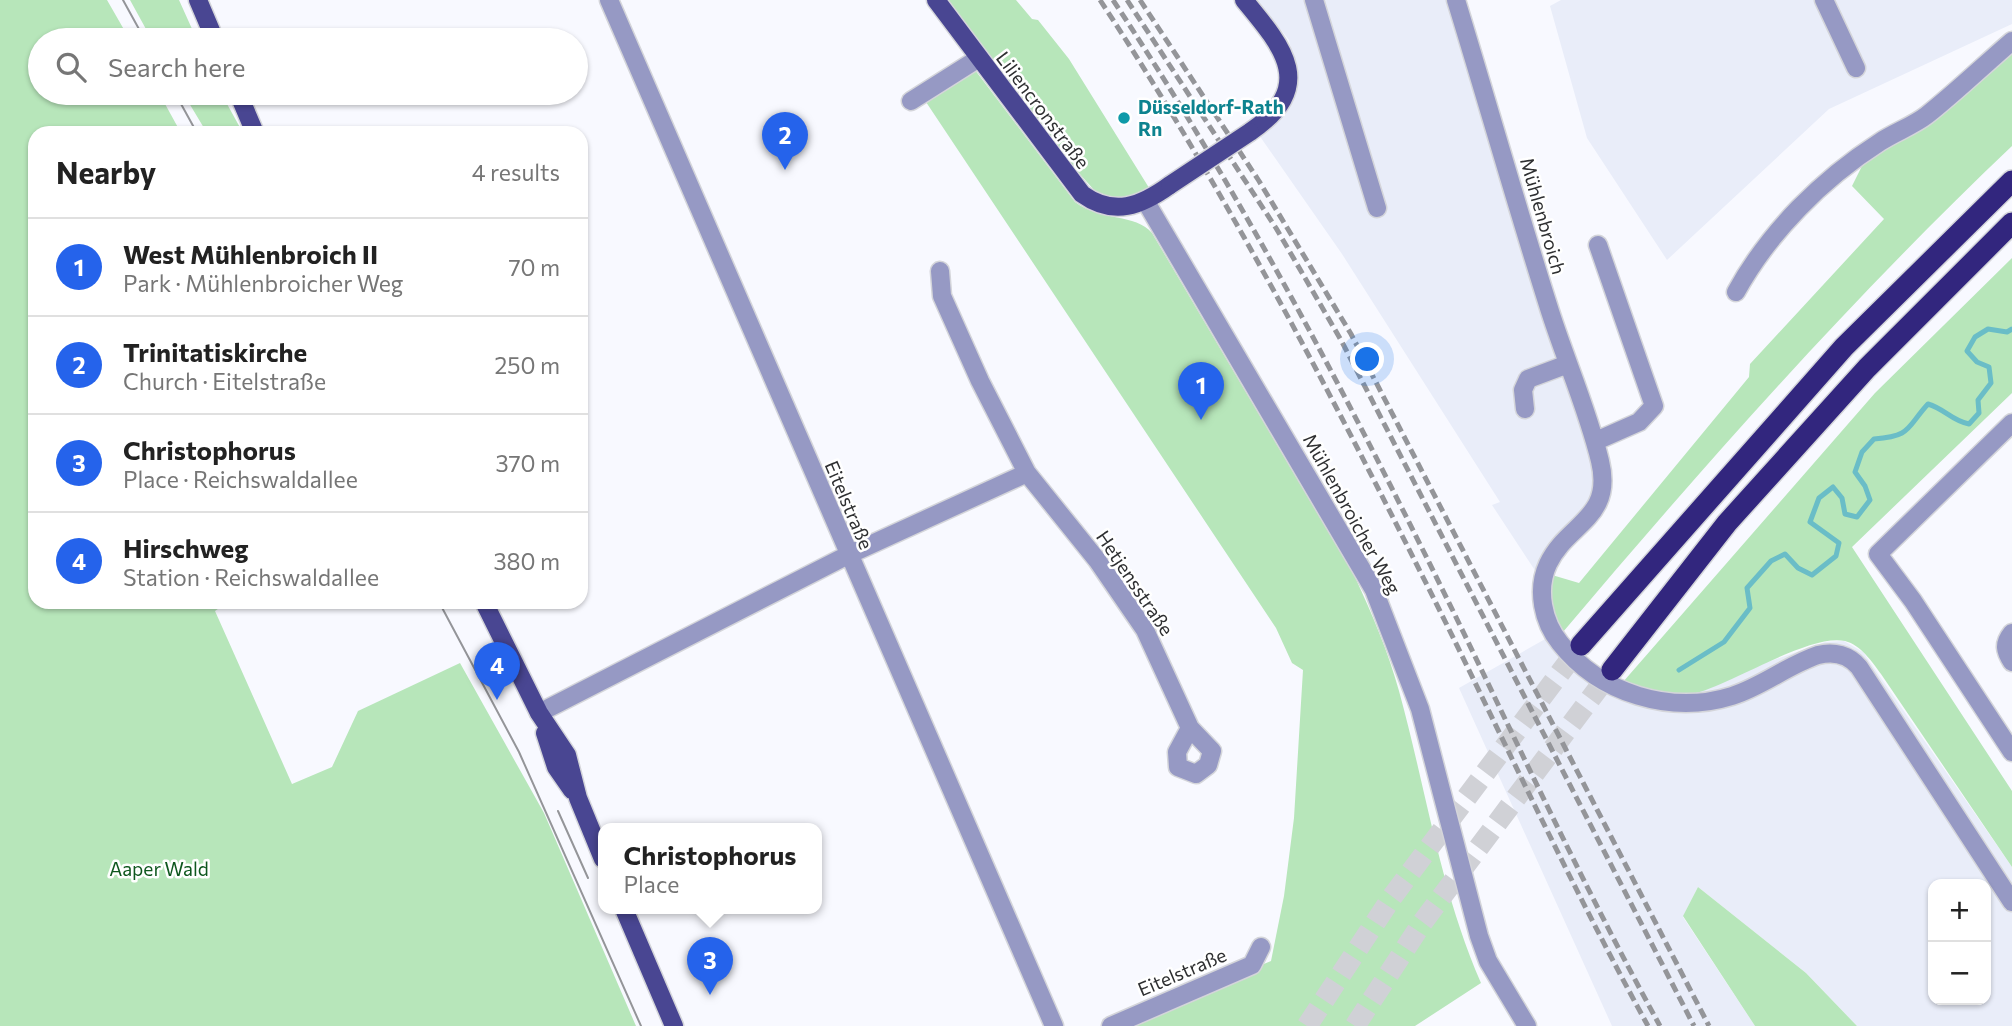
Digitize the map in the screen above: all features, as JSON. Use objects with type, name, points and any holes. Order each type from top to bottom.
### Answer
[{"type":"highway","points":[[1581,645],[1844,347],[2012,181]]},
{"type":"highway","points":[[1612,670],[1727,523],[1867,368],[2012,223]]},
{"type":"main road","points":[[198,0],[210,28]]},
{"type":"main road","name":"Liliencronstraße","points":[[936,0],[1082,194],[1112,207],[1146,202],[1269,120],[1280,105],[1287,74],[1279,43],[1244,0]]},
{"type":"main road","points":[[243,105],[253,126]]},
{"type":"main road","points":[[488,609],[539,713],[556,767],[578,798],[598,847]]},
{"type":"main road","points":[[626,914],[674,1026]]},
{"type":"street","name":"Eitelstraße","points":[[609,0],[1054,1026]]},
{"type":"street","points":[[1314,0],[1377,208]]},
{"type":"street","name":"Mühlenbroich","points":[[1456,0],[1603,473],[1601,495],[1590,516],[1552,558],[1546,569],[1542,600],[1548,623],[1556,639],[1596,677],[1637,696],[1668,702],[1717,699],[1756,686],[1818,655],[1833,653],[1855,662],[2012,902]]},
{"type":"street","points":[[1824,0],[1856,68]]},
{"type":"street","points":[[1736,292],[1754,259],[1786,221],[1839,172],[1879,142],[1925,117],[2012,41]]},
{"type":"street","points":[[911,101],[979,58]]},
{"type":"street","name":"Mühlenbroicher Weg","points":[[1146,202],[1374,590],[1420,709],[1479,936],[1489,961],[1527,1026]]},
{"type":"street","points":[[1595,441],[1639,422],[1654,406],[1598,244]]},
{"type":"street","name":"Hetjensstraße","points":[[940,271],[942,296],[980,381],[1027,473],[1097,560],[1145,630],[1190,728]]},
{"type":"street","points":[[1525,409],[1523,390],[1528,379],[1568,364]]},
{"type":"street","points":[[2012,423],[1878,554],[1913,601],[2012,752]]},
{"type":"street","points":[[539,713],[848,555],[1027,473]]},
{"type":"street","points":[[2012,633],[2006,640],[2006,652],[2012,662]]},
{"type":"street","name":"Eitelstraße","points":[[1111,1026],[1252,965],[1261,947]]},
{"type":"shaded area","points":[[1257,0],[1449,0],[1591,446],[1599,489],[1538,575],[1492,505],[1500,502],[1342,254],[1259,135],[1287,110],[1294,89],[1295,67],[1289,40]]},
{"type":"shaded area","points":[[1561,0],[2012,0],[2012,24],[1829,109],[1667,260],[1587,138],[1550,6]]},
{"type":"shaded area","points":[[1547,638],[1587,679],[1691,695],[1765,663],[1825,642],[1844,641],[1863,652],[2012,867],[2012,1026],[1857,1026],[1806,973],[1698,887],[1683,917],[1755,1026],[1612,1026],[1459,688]]},
{"type":"green space","name":"Aaper Wald","points":[[0,0],[107,0],[123,28],[28,28],[28,105],[166,105],[177,126],[28,126],[28,609],[218,609],[215,611],[292,784],[332,767],[358,711],[460,663],[544,813],[636,1026],[0,1026]]},
{"type":"green space","points":[[130,0],[179,0],[192,28],[145,28]]},
{"type":"green space","points":[[947,0],[1016,0],[1032,19],[1038,20],[1069,59],[1151,191],[1135,197],[1111,197],[1095,191],[1068,161]]},
{"type":"green space","points":[[2012,51],[2012,146],[1837,322],[1563,632],[1552,610],[1552,575],[1579,583],[1749,377],[1750,364],[1884,219],[1852,186],[1863,164],[1930,121]]},
{"type":"green space","points":[[975,70],[1075,202],[1096,212],[1137,223],[1152,233],[1355,577],[1395,676],[1444,875],[1481,983],[1415,1026],[1115,1026],[1271,961],[1284,896],[1294,818],[1303,670],[1292,663],[1276,628],[926,102]]},
{"type":"green space","points":[[190,105],[228,105],[239,126],[203,126]]},
{"type":"green space","points":[[2012,258],[2012,393],[1852,547],[2012,791],[2012,867],[1881,674],[1866,654],[1851,643],[1830,641],[1811,645],[1708,689],[1683,696],[1657,693],[1623,682],[1875,393]]},
{"type":"green space","points":[[1698,887],[1806,973],[1857,1026],[1755,1026],[1683,916]]},
{"type":"waterway","points":[[1679,670],[1724,642],[1750,608],[1747,588],[1771,561],[1785,554],[1798,568],[1812,575],[1836,556],[1839,543],[1810,522],[1819,498],[1833,487],[1842,498],[1845,514],[1857,517],[1870,500],[1865,486],[1855,472],[1862,452],[1874,439],[1902,433],[1928,404],[1969,424],[1979,413],[1978,400],[1991,383],[1989,367],[1977,362],[1967,351],[1975,337],[1988,329],[2007,332],[2012,329]]},
{"type":"tunnel","points":[[1307,1026],[1392,897],[1581,645]]},
{"type":"tunnel","points":[[1355,1026],[1422,923],[1612,670]]},
{"type":"tram line","points":[[123,0],[138,28]]},
{"type":"tram line","points":[[182,105],[193,126]]},
{"type":"tram line","points":[[443,609],[519,752],[641,1026]]},
{"type":"tram line","points":[[558,811],[588,878]]},
{"type":"railway","points":[[1100,0],[1193,149],[1280,301],[1362,456],[1568,872],[1648,1026]]},
{"type":"railway","points":[[1113,0],[1206,149],[1335,378],[1415,534],[1580,872],[1660,1026]]},
{"type":"railway","points":[[1127,0],[1276,228],[1341,340],[1694,1026]]},
{"type":"railway","points":[[1140,0],[1259,181],[1351,334],[1709,1026]]},
{"type":"place","name":"Düsseldorf-Rath Rn","points":[[1124,118]]},
{"type":"place","name":"Trinitatiskirche","points":[[785,170]]},
{"type":"place","name":"West Mühlenbroich II","points":[[1201,420]]},
{"type":"place","name":"Hirschweg","points":[[497,700]]},
{"type":"place","name":"Christophorus","points":[[710,995]]}]
